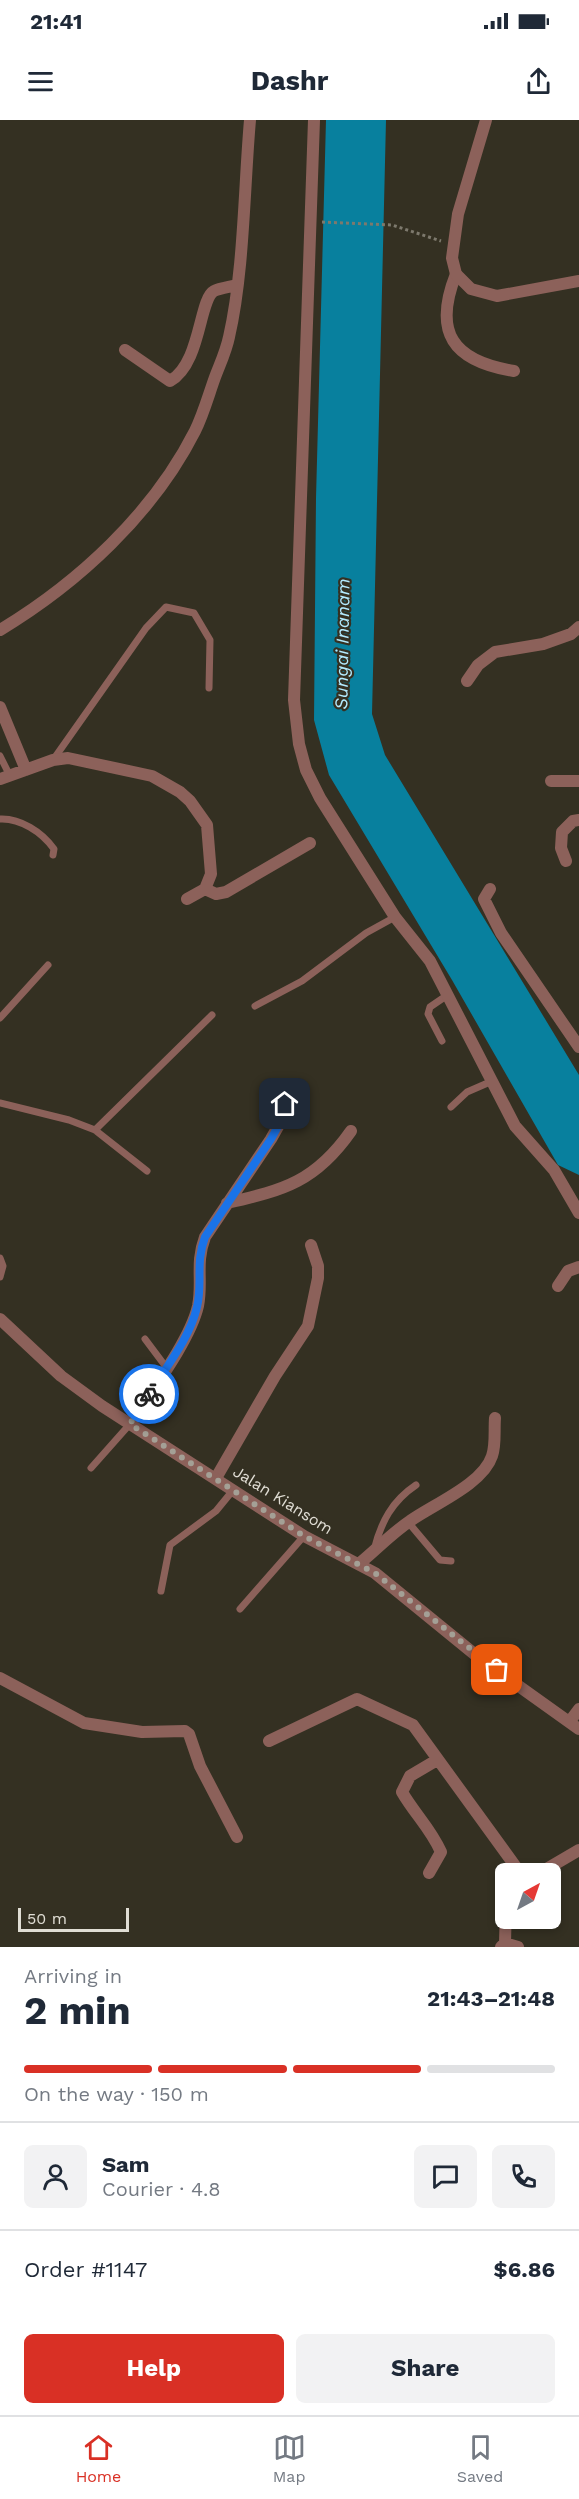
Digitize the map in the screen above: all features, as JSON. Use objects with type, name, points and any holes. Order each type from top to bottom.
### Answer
[{"type":"street","points":[[0,630],[56,591],[115,540],[137,516],[179,460],[196,429],[229,338],[237,285],[250,120]]},
{"type":"street","points":[[314,120],[294,700],[299,744],[306,770],[320,798],[395,916],[430,961],[449,994],[490,1082],[515,1126],[554,1170],[579,1214]]},
{"type":"street","points":[[486,120],[466,183],[453,246],[452,258],[456,274],[471,289],[497,296],[579,281]]},
{"type":"street","points":[[456,274],[445,309],[446,330],[458,350],[498,369],[514,371]]},
{"type":"street","points":[[125,350],[170,381],[177,378],[186,366],[202,324],[208,297],[214,291],[237,285]]},
{"type":"street","points":[[467,681],[478,665],[495,652],[543,644],[571,634],[579,627]]},
{"type":"street","points":[[0,706],[26,770]]},
{"type":"street","points":[[5,777],[53,760],[69,758],[152,776],[180,792],[190,801],[207,825],[211,874],[205,889],[187,899]]},
{"type":"street","points":[[551,781],[579,781]]},
{"type":"street","points":[[566,861],[561,848],[562,832],[573,820],[579,820]]},
{"type":"street","points":[[205,889],[216,894],[226,892],[310,843]]},
{"type":"street","points":[[490,889],[484,898],[501,933],[579,1047]]},
{"type":"street","points":[[130,1424],[188,1332],[198,1307],[198,1255],[205,1237],[280,1123],[288,1096]]},
{"type":"street","points":[[227,1203],[273,1192],[305,1177],[325,1164],[351,1131]]},
{"type":"street","points":[[216,1478],[275,1377],[308,1326],[312,1296],[318,1278],[318,1266],[311,1245]]},
{"type":"street","points":[[558,1286],[568,1271],[579,1267]]},
{"type":"street","name":"Jalan Kiansom","points":[[0,1319],[61,1376],[130,1424],[304,1536],[360,1563],[478,1657],[574,1725]]},
{"type":"street","points":[[360,1563],[408,1522],[447,1496],[470,1485],[481,1474],[492,1456],[495,1418]]},
{"type":"street","points":[[0,1678],[84,1723],[142,1732],[185,1731],[189,1734],[200,1766],[237,1837]]},
{"type":"street","points":[[269,1741],[357,1699],[413,1725],[513,1863]]},
{"type":"street","points":[[574,1725],[579,1708]]},
{"type":"street","points":[[429,1872],[441,1852],[433,1834],[411,1809],[402,1792],[404,1783],[410,1776],[437,1760]]},
{"type":"street","points":[[557,1863],[579,1850]]},
{"type":"street","points":[[504,1929],[503,1945],[518,1947]]},
{"type":"lane","points":[[53,760],[146,628],[166,607],[194,613],[210,640],[209,688]]},
{"type":"lane","points":[[0,756],[5,777]]},
{"type":"lane","points":[[0,819],[13,818],[24,823],[51,844],[54,849],[53,855]]},
{"type":"lane","points":[[255,1006],[302,981],[366,933],[395,916]]},
{"type":"lane","points":[[0,1018],[48,965]]},
{"type":"lane","points":[[442,1041],[428,1014],[430,1007],[449,994]]},
{"type":"lane","points":[[95,1130],[212,1016]]},
{"type":"lane","points":[[452,1107],[468,1092],[490,1082]]},
{"type":"lane","points":[[0,1103],[69,1120],[95,1130],[147,1171]]},
{"type":"lane","points":[[0,1258],[3,1266],[0,1277]]},
{"type":"lane","points":[[145,1339],[166,1367]]},
{"type":"lane","points":[[91,1468],[130,1424]]},
{"type":"lane","points":[[373,1552],[381,1522],[402,1494],[416,1485]]},
{"type":"lane","points":[[161,1591],[170,1545],[216,1511],[234,1490]]},
{"type":"lane","points":[[408,1522],[440,1560],[451,1561]]},
{"type":"lane","points":[[240,1609],[304,1536]]},
{"type":"path","points":[[311,221],[392,225],[453,246]]},
{"type":"water","name":"Sungai Inanam","points":[[326,120],[386,120],[372,714],[385,755],[579,1075],[579,1175],[558,1165],[452,980],[329,775],[314,720],[316,498]]},
{"type":"way so far","points":[[149,1394],[130,1424],[304,1536],[360,1563],[375,1573],[497,1670]]},
{"type":"route","points":[[149,1394],[188,1332],[198,1307],[198,1255],[205,1237],[262,1154],[280,1123],[285,1104]]}]
